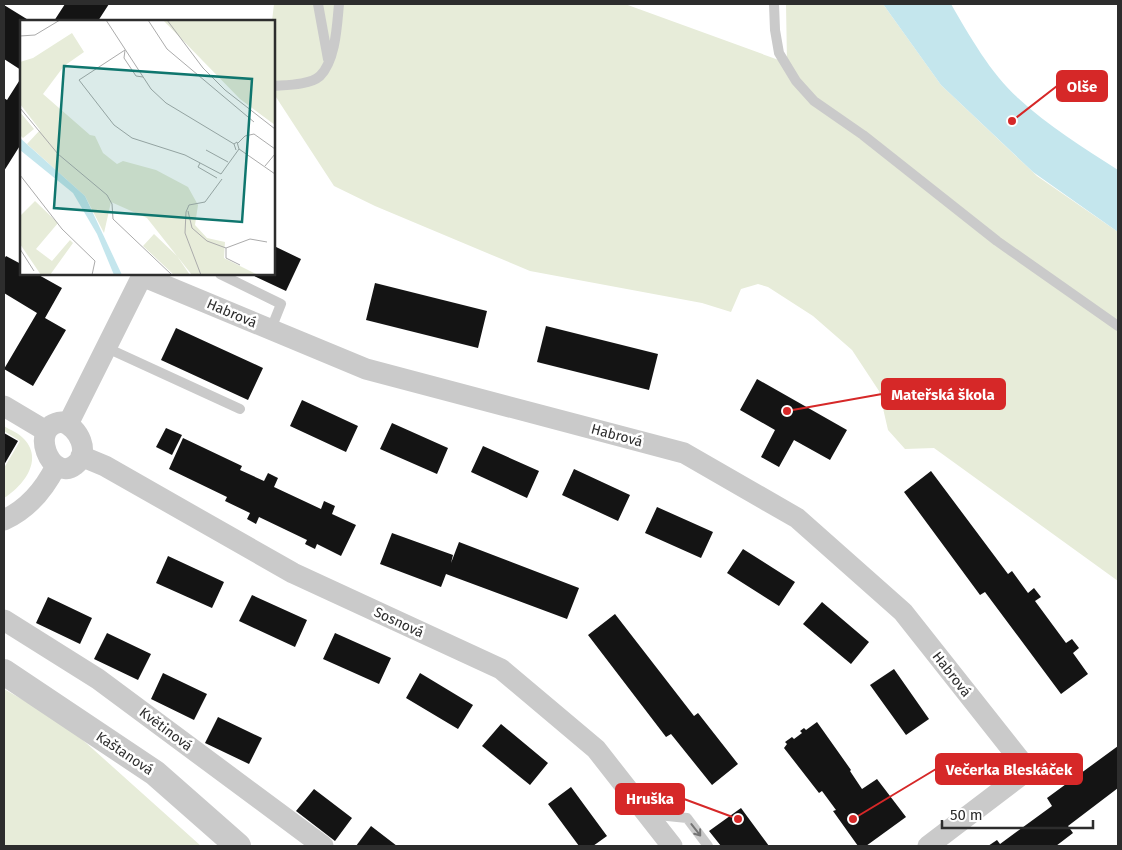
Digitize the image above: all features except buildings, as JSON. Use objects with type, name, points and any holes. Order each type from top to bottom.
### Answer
[{"type":"street","name":"Habrová","points":[[68,424],[108,348],[142,276],[366,368],[684,453],[797,518],[902,612],[1028,770],[928,846]]},
{"type":"street","points":[[4,406],[46,431]]},
{"type":"street","points":[[58,423],[68,424],[79,435],[81,456],[74,467],[61,468],[56,466],[49,458],[45,444],[46,431],[49,427],[58,423]]},
{"type":"street","name":"Sosnová","points":[[81,456],[105,466],[293,573],[501,669],[596,749],[672,846]]},
{"type":"street","points":[[4,520],[19,512],[38,495],[56,466]]},
{"type":"street","name":"Květinová","points":[[4,620],[98,679],[322,846]]},
{"type":"street","name":"Kaštanová","points":[[4,672],[155,773],[238,846]]},
{"type":"lane","points":[[318,4],[328,62]]},
{"type":"lane","points":[[275,86],[311,81],[320,76],[328,62],[336,33],[339,4]]},
{"type":"lane","points":[[774,4],[774,30],[779,53],[796,81],[814,101],[863,136],[997,241],[1118,326]]},
{"type":"lane","points":[[222,275],[281,304],[271,329]]},
{"type":"lane","points":[[108,348],[240,409]]},
{"type":"lane","points":[[647,814],[687,818],[708,846]]},
{"type":"green space","points":[[274,4],[625,4],[787,63],[786,4],[883,4],[941,85],[1037,176],[1118,232],[1118,581],[934,448],[905,449],[888,430],[879,391],[852,350],[813,316],[768,287],[758,284],[741,289],[731,312],[702,303],[530,271],[375,206],[334,186],[275,96],[275,20],[272,20]]},
{"type":"green space","points":[[4,426],[24,439],[30,447],[32,455],[29,472],[24,480],[4,498],[4,468],[20,441],[4,431]]},
{"type":"green space","points":[[4,689],[65,724],[201,846],[4,846]]},
{"type":"water","points":[[883,4],[951,4],[981,54],[1008,88],[1054,127],[1118,170],[1118,232],[1033,172],[941,85]]},
{"type":"place","name":"Olše","points":[[1012,121]]},
{"type":"place","name":"Mateřská škola","points":[[787,411]]},
{"type":"place","name":"Hruška","points":[[738,819]]},
{"type":"place","name":"Večerka Bleskáček","points":[[853,819]]}]
